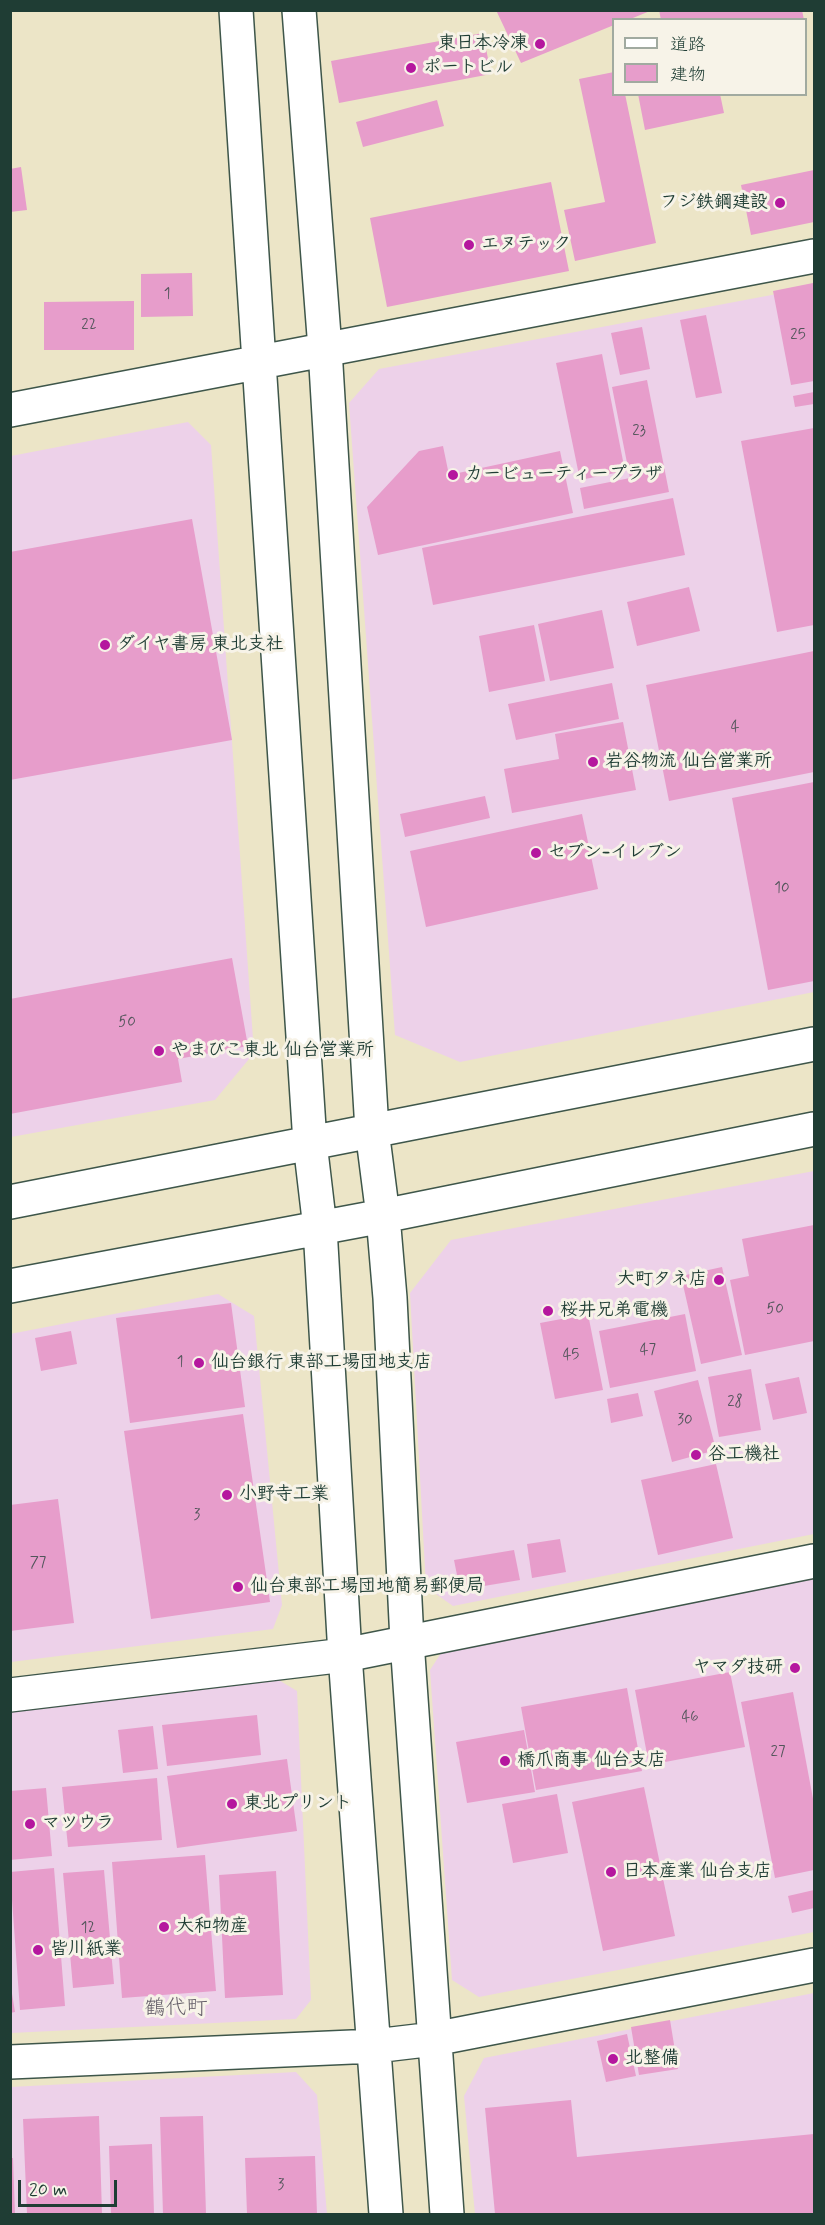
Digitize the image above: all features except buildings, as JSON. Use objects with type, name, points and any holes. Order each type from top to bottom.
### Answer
[{"type":"street","points":[[236,10],[261,361],[310,1143],[320,1228],[345,1655],[386,2214]]},
{"type":"street","points":[[299,10],[325,349],[372,1130],[383,1216],[407,1641],[447,2214]]},
{"type":"street","points":[[10,410],[814,256]]},
{"type":"street","points":[[10,1202],[814,1044]]},
{"type":"street","points":[[10,1286],[383,1216],[814,1130]]},
{"type":"street","points":[[10,1695],[345,1655],[814,1561]]},
{"type":"street","points":[[10,2062],[375,2046],[434,2039],[814,1965]]},
{"type":"shaded area","points":[[814,287],[814,992],[460,1062],[395,1035],[349,403],[379,369]]},
{"type":"shaded area","points":[[188,422],[211,445],[254,1053],[215,1100],[11,1137],[11,456]]},
{"type":"shaded area","points":[[814,1171],[814,1534],[453,1606],[426,1587],[410,1293],[451,1240]]},
{"type":"shaded area","points":[[218,1294],[254,1316],[282,1605],[273,1629],[11,1662],[10,1334]]},
{"type":"shaded area","points":[[814,1576],[814,1932],[479,1997],[452,1980],[430,1670],[445,1647]]},
{"type":"shaded area","points":[[277,1679],[297,1691],[311,2000],[296,2019],[11,2033],[10,1712]]},
{"type":"shaded area","points":[[814,1993],[814,2214],[475,2214],[464,2096],[484,2058]]},
{"type":"shaded area","points":[[296,2072],[317,2095],[327,2214],[11,2214],[11,2087]]},
{"type":"place","name":"東日本冷凍","points":[[540,44]]},
{"type":"place","name":"ポートビル","points":[[411,68]]},
{"type":"place","name":"フジ鉄鋼建設","points":[[780,203]]},
{"type":"place","name":"エヌテック","points":[[469,245]]},
{"type":"place","name":"カービューティープラザ","points":[[453,475]]},
{"type":"place","name":"ダイヤ書房 東北支社","points":[[105,645]]},
{"type":"place","name":"岩谷物流 仙台営業所","points":[[593,762]]},
{"type":"place","name":"セブン-イレブン","points":[[536,853]]},
{"type":"place","name":"やまびこ東北 仙台営業所","points":[[159,1051]]},
{"type":"place","name":"大町タネ店","points":[[719,1280]]},
{"type":"place","name":"桜井兄弟電機","points":[[548,1311]]},
{"type":"place","name":"仙台銀行 東部工場団地支店","points":[[199,1363]]},
{"type":"place","name":"谷工機社","points":[[696,1455]]},
{"type":"place","name":"小野寺工業","points":[[227,1495]]},
{"type":"place","name":"仙台東部工場団地簡易郵便局","points":[[238,1587]]},
{"type":"place","name":"ヤマダ技研","points":[[795,1668]]},
{"type":"place","name":"橋爪商事 仙台支店","points":[[505,1761]]},
{"type":"place","name":"東北プリント","points":[[232,1804]]},
{"type":"place","name":"マツウラ","points":[[30,1824]]},
{"type":"place","name":"日本産業 仙台支店","points":[[611,1872]]},
{"type":"place","name":"大和物産","points":[[164,1927]]},
{"type":"place","name":"皆川紙業","points":[[38,1950]]},
{"type":"place","name":"北整備","points":[[613,2059]]},
{"type":"district","name":"鶴代町","points":[[176,2010]]}]
